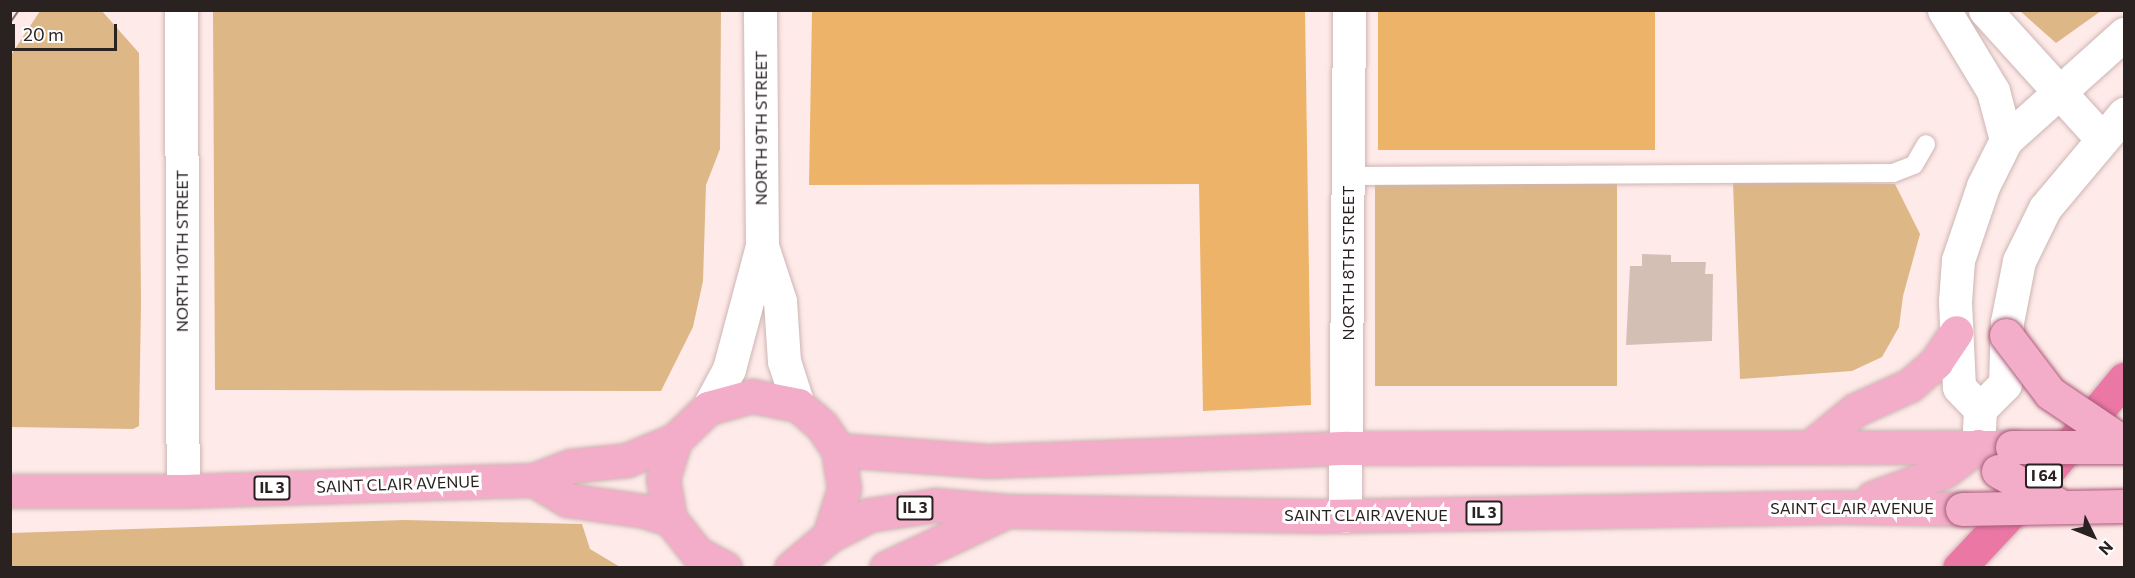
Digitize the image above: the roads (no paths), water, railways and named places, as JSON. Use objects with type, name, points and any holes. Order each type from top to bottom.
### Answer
[{"type":"highway","name":"I 64","points":[[1959,567],[2033,489],[2124,379]]},
{"type":"main road","name":"NORTH 10TH STREET","points":[[181,10],[183,491]]},
{"type":"main road","name":"NORTH 9TH STREET","points":[[708,408],[729,369],[762,246],[760,10]]},
{"type":"main road","name":"NORTH 8TH STREET","points":[[1345,516],[1349,10]]},
{"type":"main road","points":[[1944,10],[1993,91],[2006,140]]},
{"type":"main road","points":[[1985,10],[2101,138]]},
{"type":"main road","points":[[1980,409],[1959,387],[1956,332],[1958,260],[1983,186],[2006,140],[2124,34]]},
{"type":"main road","points":[[1842,507],[1919,483],[1945,471],[1978,446],[1980,409],[2005,384],[2006,335],[2019,261],[2045,208],[2101,138],[2124,114]]},
{"type":"main road","name":"NORTH 9TH STREET","points":[[762,246],[780,302],[784,361],[798,405]]},
{"type":"main road","points":[[1810,447],[1855,410],[1910,385],[1936,362],[1956,332]]},
{"type":"main road","points":[[2006,335],[2050,393],[2124,445]]},
{"type":"main road","points":[[708,563],[670,519],[663,479],[675,440],[708,408],[752,396],[798,405],[822,426],[838,450],[844,489],[829,536]]},
{"type":"main road","name":"SAINT CLAIR AVENUE","points":[[10,491],[183,491],[534,480],[570,466],[627,460],[675,440]]},
{"type":"main road","points":[[2005,459],[2124,445]]},
{"type":"main road","points":[[838,450],[988,461],[1347,448],[1978,446],[2005,459],[2060,506]]},
{"type":"main road","points":[[534,480],[567,500],[644,511],[670,519]]},
{"type":"main road","name":"SAINT CLAIR AVENUE","points":[[791,567],[829,536],[869,515],[935,506],[1007,511],[1345,516],[1842,507],[1962,509],[2124,506]]},
{"type":"main road","points":[[886,567],[1007,511]]},
{"type":"lane","points":[[1348,176],[1893,173],[1914,165],[1926,144]]},
{"type":"tram line","points":[[10,23],[19,10]]}]
